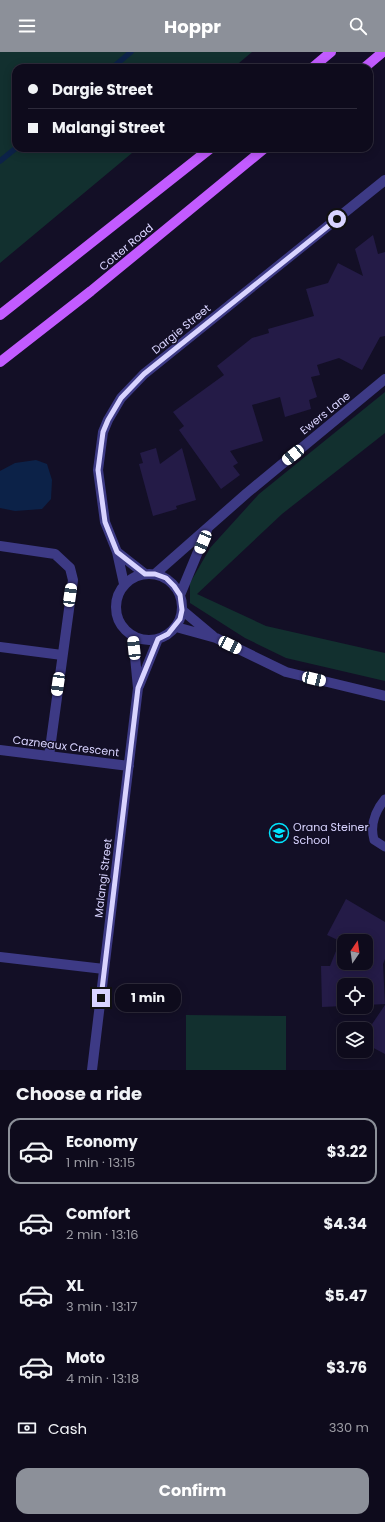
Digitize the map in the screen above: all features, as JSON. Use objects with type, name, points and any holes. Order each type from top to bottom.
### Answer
[{"type":"main road","points":[[317,64],[331,52]]},
{"type":"main road","points":[[369,64],[383,52]]},
{"type":"main road","points":[[0,315],[206,152]]},
{"type":"main road","name":"Cotter Road","points":[[0,362],[91,291],[260,152]]},
{"type":"street","name":"Dargie Street","points":[[124,584],[117,552],[105,522],[98,470],[103,432],[121,398],[144,374],[385,180]]},
{"type":"street","name":"Ewers Lane","points":[[150,574],[208,528],[247,492],[385,379]]},
{"type":"street","name":"Ewers Lane","points":[[180,595],[208,528]]},
{"type":"street","points":[[0,546],[55,554],[70,568],[73,580],[49,756]]},
{"type":"street","points":[[117,552],[150,574],[166,578],[180,595],[182,610],[176,627],[168,634],[150,641],[133,636],[124,630],[118,622],[116,612],[118,592],[124,584],[137,576],[150,574]]},
{"type":"street","points":[[182,610],[216,638]]},
{"type":"street","points":[[176,627],[216,638],[286,672],[385,696]]},
{"type":"street","name":"Malangi Street","points":[[92,1070],[138,688],[133,636]]},
{"type":"street","name":"Malangi Street","points":[[138,688],[158,639]]},
{"type":"street","points":[[0,647],[62,655]]},
{"type":"street","name":"Cazneaux Crescent","points":[[0,750],[129,766]]},
{"type":"street","points":[[0,957],[104,969]]},
{"type":"lane","points":[[385,799],[379,806],[374,819],[372,832],[374,840],[385,847]]},
{"type":"green space","points":[[0,52],[252,52],[238,64],[12,64],[12,152],[133,152],[0,263]]},
{"type":"green space","points":[[385,392],[385,433],[282,514],[197,594],[266,626],[385,653],[385,681],[286,658],[245,638],[190,603],[190,583],[210,548],[259,494]]},
{"type":"green space","points":[[186,1015],[286,1016],[286,1070],[186,1070]]},
{"type":"water","points":[[36,460],[47,464],[52,480],[51,499],[42,509],[15,511],[0,508],[0,471],[15,463]]},
{"type":"building","points":[[373,235],[378,254],[385,252],[385,336],[380,337],[362,370],[339,358],[317,365],[320,375],[311,377],[317,397],[309,400],[311,409],[285,417],[280,397],[252,405],[263,441],[230,451],[238,463],[233,466],[240,475],[221,489],[179,430],[184,426],[173,412],[224,375],[217,366],[252,338],[269,333],[268,329],[314,316],[306,289],[328,283],[338,263],[363,276],[355,249]]},
{"type":"building","points":[[156,448],[160,464],[182,448],[196,500],[176,506],[177,509],[153,516],[139,464],[143,463],[140,453]]},
{"type":"building","points":[[346,899],[385,922],[385,959],[383,964],[385,1004],[373,1005],[373,978],[337,978],[337,1006],[322,1007],[321,966],[330,966],[337,948],[337,970],[373,970],[373,934],[337,934],[337,940],[327,935]]},
{"type":"building","points":[[385,1005],[385,1054],[373,1048],[373,1023]]},
{"type":"waterway","points":[[117,64],[131,52]]},
{"type":"waterway","points":[[0,161],[12,151]]},
{"type":"place","name":"Orana Steiner School","points":[[279,833]]},
{"type":"route","points":[[101,998],[138,688],[158,639],[168,634],[176,627],[182,610],[180,595],[166,578],[155,574],[145,574],[117,552],[105,522],[98,470],[103,432],[121,398],[144,374],[337,219]]}]
